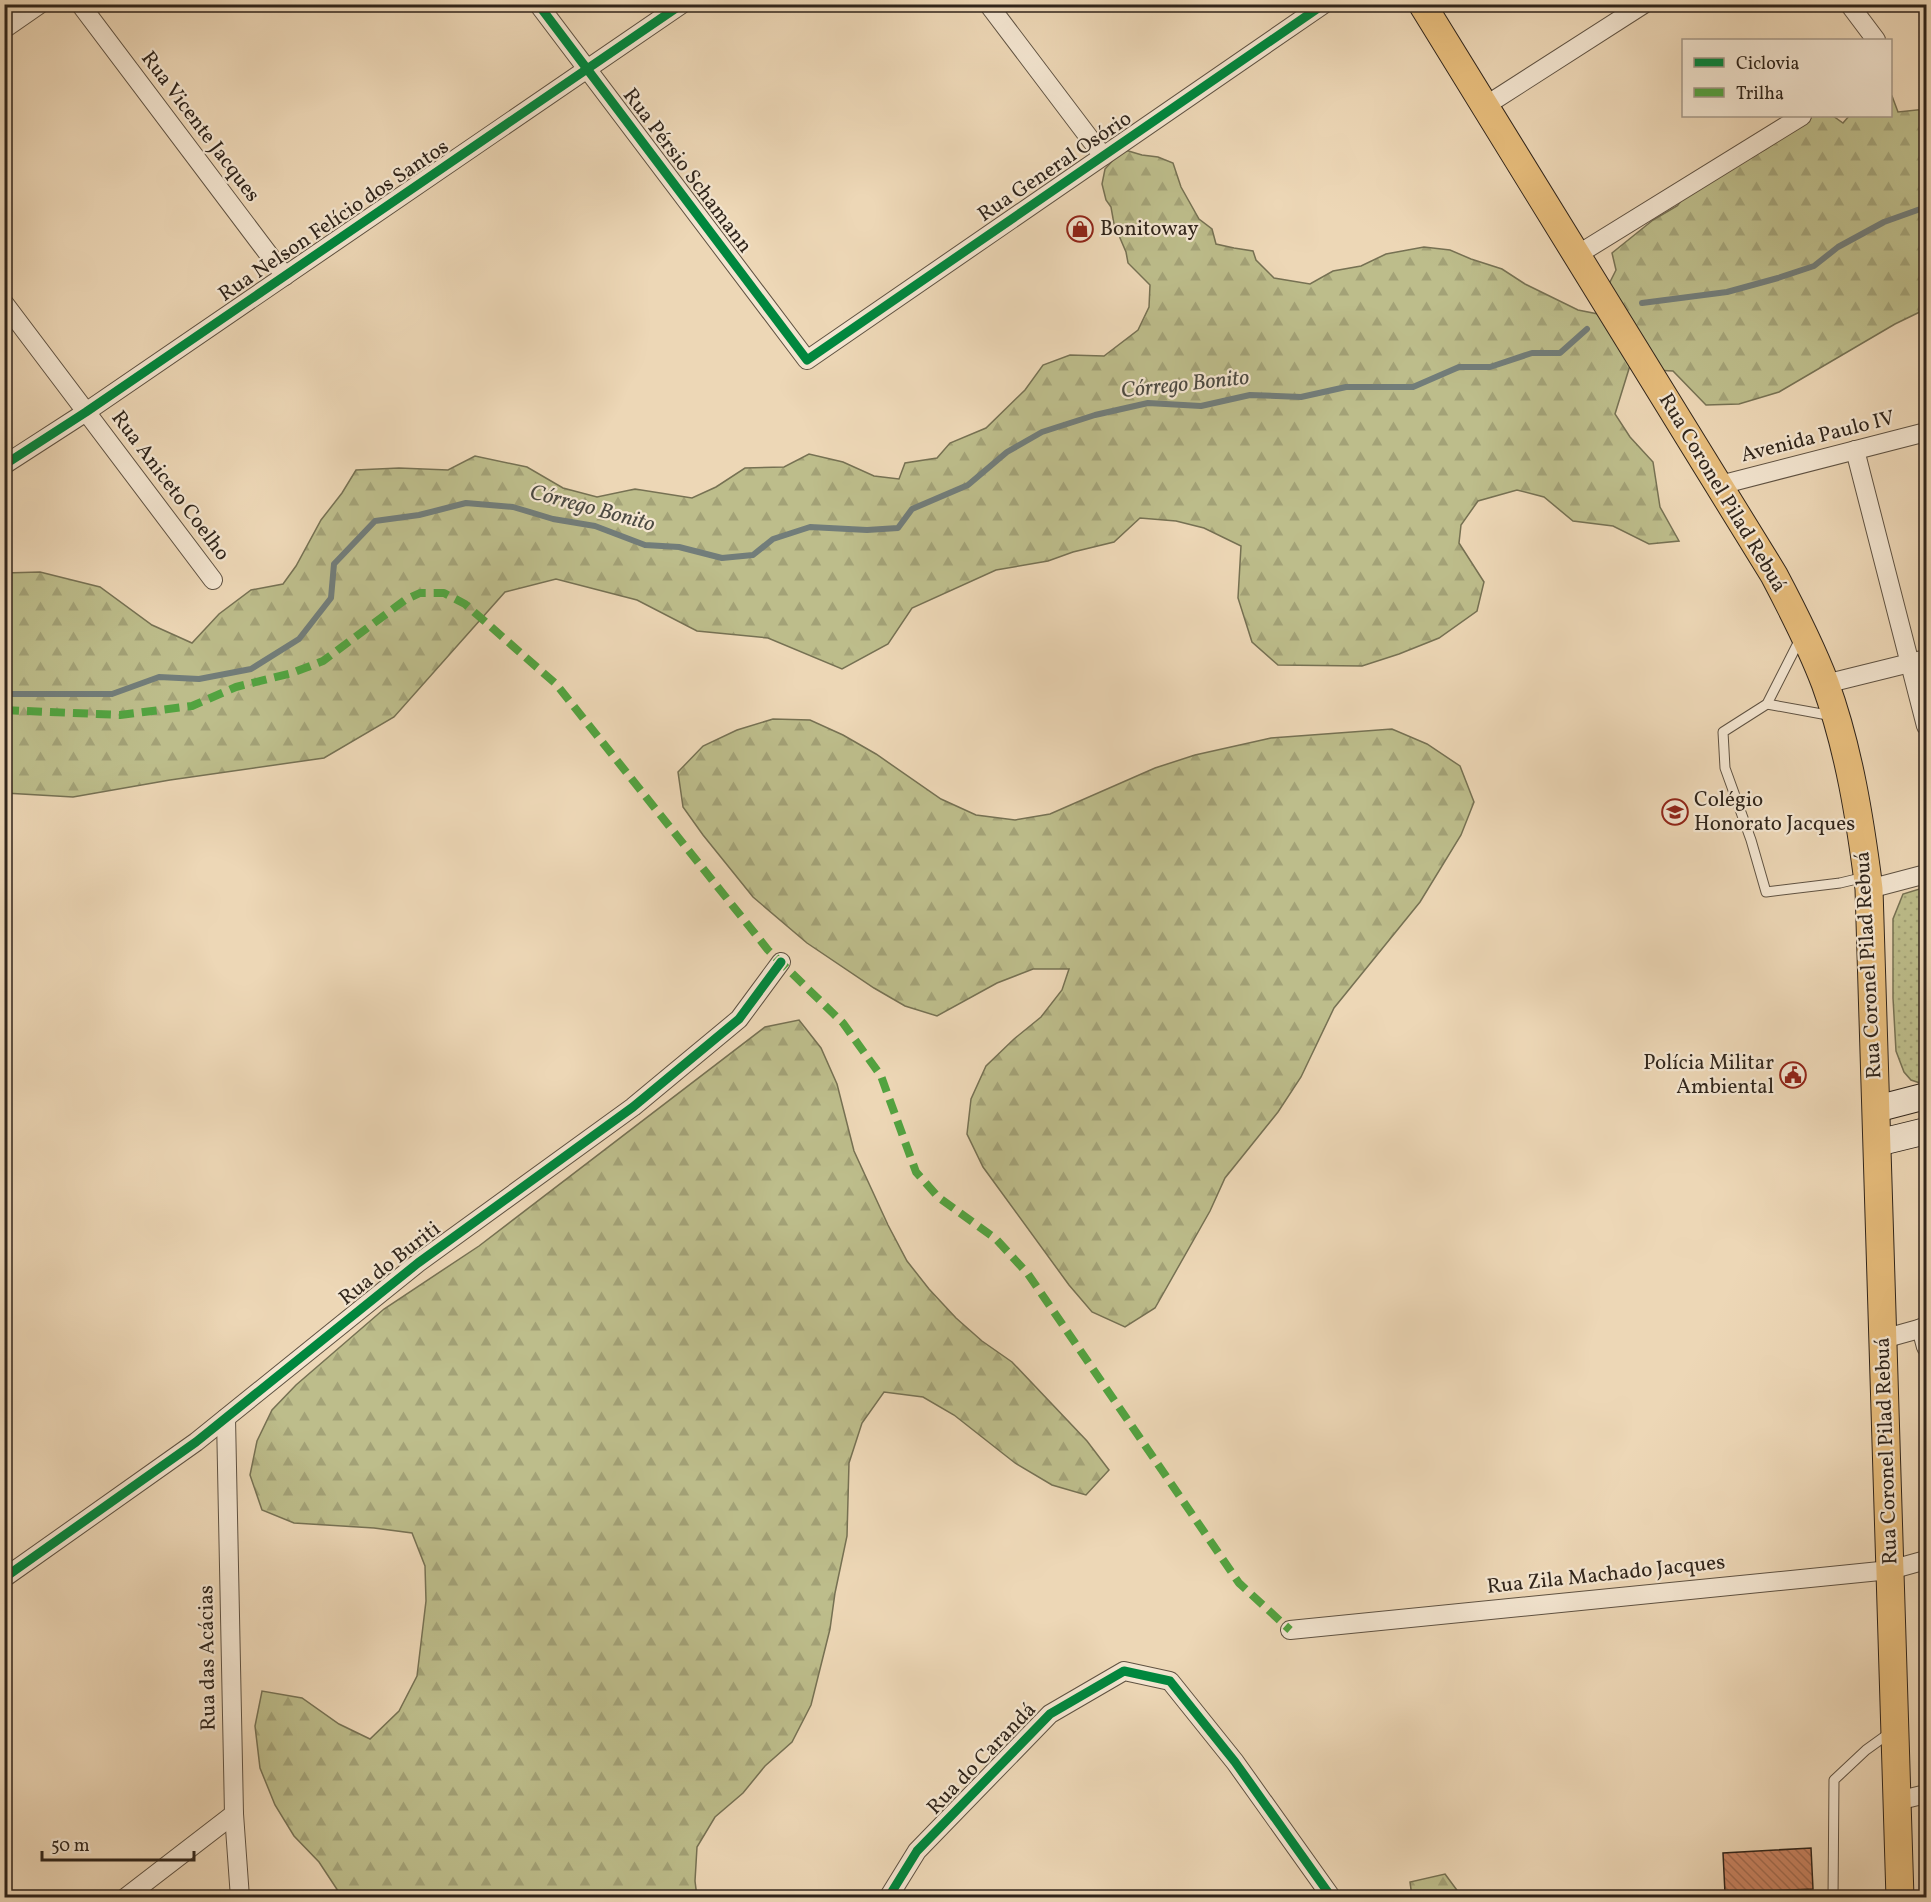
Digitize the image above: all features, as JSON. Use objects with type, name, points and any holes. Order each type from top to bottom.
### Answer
[{"type":"main road","name":"Rua Coronel Pilad Rebuá","points":[[1422,4],[1774,575],[1804,631],[1826,684],[1846,754],[1858,810],[1868,883],[1900,1898]]},
{"type":"street","points":[[4,29],[40,4]]},
{"type":"street","name":"Rua Vicente Jacques","points":[[80,4],[285,276]]},
{"type":"street","name":"Rua Pérsio Schamann","points":[[538,4],[807,360]]},
{"type":"street","name":"Rua Nelson Felício dos Santos","points":[[4,465],[86,412],[682,4]]},
{"type":"street","points":[[988,4],[1103,156]]},
{"type":"street","name":"Rua General Osório","points":[[807,360],[1324,4]]},
{"type":"street","points":[[1485,106],[1644,4]]},
{"type":"street","points":[[1849,4],[1875,39]]},
{"type":"street","points":[[1577,255],[1800,117]]},
{"type":"street","name":"Rua Aniceto Coelho","points":[[4,303],[213,580]]},
{"type":"street","name":"Avenida Paulo IV","points":[[1720,485],[1926,432]]},
{"type":"street","points":[[1855,450],[1918,661],[1926,726]]},
{"type":"street","points":[[1826,684],[1918,661]]},
{"type":"street","points":[[1868,883],[1926,874]]},
{"type":"street","name":"Rua do Buriti","points":[[4,1578],[196,1442],[418,1263],[633,1107],[739,1019],[781,962]]},
{"type":"street","points":[[1876,1109],[1926,1096]]},
{"type":"street","points":[[1877,1143],[1926,1131]]},
{"type":"street","points":[[1883,1339],[1924,1328],[1926,1347]]},
{"type":"street","name":"Rua das Acácias","points":[[226,1418],[234,1814],[240,1898]]},
{"type":"street","name":"Rua Zila Machado Jacques","points":[[1290,1630],[1890,1570],[1926,1560]]},
{"type":"street","name":"Rua do Carandá","points":[[888,1898],[917,1851],[1050,1714],[1124,1671],[1170,1681],[1235,1762],[1332,1898]]},
{"type":"street","points":[[1898,1801],[1926,1794]]},
{"type":"street","points":[[125,1898],[234,1814]]},
{"type":"lane","points":[[1804,631],[1767,704],[1723,732],[1725,768],[1751,840],[1766,892],[1840,883],[1868,883]]},
{"type":"lane","points":[[1767,704],[1835,716]]},
{"type":"lane","points":[[1833,1898],[1833,1780],[1866,1750],[1895,1729]]},
{"type":"green space","points":[[1892,96],[1898,112],[1926,109],[1926,309],[1895,324],[1779,392],[1739,404],[1706,405],[1673,371],[1653,370],[1606,290],[1616,270],[1612,253],[1653,220],[1677,206],[1691,189],[1766,149],[1810,117],[1834,117],[1843,123],[1848,117],[1892,117]]},
{"type":"green space","points":[[1125,150],[1158,157],[1173,163],[1181,187],[1199,219],[1212,229],[1216,244],[1253,251],[1256,260],[1274,278],[1310,284],[1333,271],[1361,266],[1386,254],[1424,247],[1450,250],[1502,269],[1525,284],[1578,310],[1608,316],[1632,359],[1615,414],[1630,437],[1653,462],[1660,507],[1679,541],[1649,544],[1613,526],[1573,521],[1544,497],[1517,490],[1478,501],[1461,525],[1459,543],[1484,582],[1477,611],[1439,638],[1362,666],[1278,665],[1252,642],[1238,598],[1241,546],[1204,528],[1176,521],[1140,518],[1114,542],[1048,561],[996,570],[912,608],[888,644],[842,669],[768,638],[697,631],[637,600],[556,579],[505,592],[394,717],[324,758],[170,780],[73,797],[5,793],[5,573],[40,572],[100,587],[152,625],[192,643],[219,614],[251,590],[283,584],[296,566],[321,520],[356,470],[399,468],[448,470],[475,456],[527,467],[563,488],[597,497],[635,489],[692,498],[716,487],[745,468],[784,467],[809,454],[843,462],[874,476],[899,479],[905,463],[937,458],[950,443],[986,428],[1025,390],[1043,365],[1070,355],[1104,356],[1138,330],[1149,307],[1150,285],[1128,263],[1102,184],[1105,169]]},
{"type":"green space","points":[[773,719],[810,720],[876,754],[941,799],[976,815],[1015,820],[1050,814],[1155,768],[1195,755],[1271,738],[1392,729],[1427,744],[1460,766],[1474,802],[1461,835],[1420,902],[1334,1008],[1301,1077],[1278,1112],[1225,1178],[1210,1211],[1155,1308],[1125,1327],[1092,1312],[1069,1285],[983,1167],[967,1134],[971,1099],[986,1066],[1041,1017],[1062,990],[1069,969],[1033,969],[997,983],[937,1016],[905,1006],[807,943],[753,897],[683,807],[678,772],[703,746],[737,730]]},
{"type":"green space","points":[[1926,887],[1926,1085],[1911,1080],[1904,1072],[1896,1051],[1893,919],[1903,894]]},
{"type":"green space","points":[[799,1020],[821,1048],[837,1084],[854,1151],[907,1261],[956,1318],[982,1341],[1012,1362],[1087,1441],[1109,1470],[1086,1495],[1052,1485],[1015,1463],[954,1415],[923,1397],[884,1392],[862,1423],[849,1463],[847,1536],[830,1629],[811,1705],[792,1742],[765,1766],[743,1793],[715,1817],[697,1847],[695,1881],[697,1897],[342,1897],[319,1862],[294,1836],[275,1805],[260,1768],[255,1726],[262,1691],[302,1698],[339,1724],[370,1739],[399,1711],[417,1676],[426,1601],[425,1566],[412,1533],[294,1523],[262,1510],[250,1475],[257,1441],[272,1410],[296,1385],[384,1309],[479,1246],[765,1027]]},
{"type":"green space","points":[[1445,1874],[1462,1897],[1412,1897],[1410,1882]]},
{"type":"building","points":[[1811,1848],[1813,1889],[1725,1893],[1723,1853]]},
{"type":"waterway","points":[[1642,303],[1727,292],[1814,266],[1838,247],[1884,222],[1926,207]]},
{"type":"waterway","name":"Córrego Bonito","points":[[4,694],[112,694],[159,677],[199,679],[251,669],[299,639],[331,598],[334,564],[375,521],[419,515],[466,503],[513,507],[553,519],[595,526],[645,545],[679,547],[722,558],[753,555],[773,539],[810,527],[867,530],[898,528],[912,509],[968,485],[1007,452],[1042,432],[1095,415],[1148,403],[1201,406],[1250,395],[1301,397],[1346,387],[1413,387],[1459,367],[1490,367],[1532,353],[1560,353],[1587,329]]},
{"type":"marked path","points":[[4,710],[120,715],[192,706],[236,687],[292,673],[323,661],[405,600],[420,593],[444,593],[465,604],[556,684],[768,950],[843,1023],[881,1076],[916,1172],[938,1197],[996,1239],[1028,1274],[1239,1583],[1290,1630]]},
{"type":"cycle path","points":[[538,4],[807,360],[1324,4]]},
{"type":"cycle path","points":[[4,465],[86,412],[682,4]]},
{"type":"cycle path","points":[[4,1578],[196,1442],[418,1263],[633,1107],[739,1019],[781,962]]},
{"type":"cycle path","points":[[888,1898],[917,1851],[1050,1714],[1124,1671],[1170,1681],[1235,1762],[1332,1898]]},
{"type":"place","name":"Bonitoway","points":[[1080,229]]},
{"type":"place","name":"Colégio Honorato Jacques","points":[[1675,812]]},
{"type":"place","name":"Polícia Militar Ambiental","points":[[1793,1075]]}]
